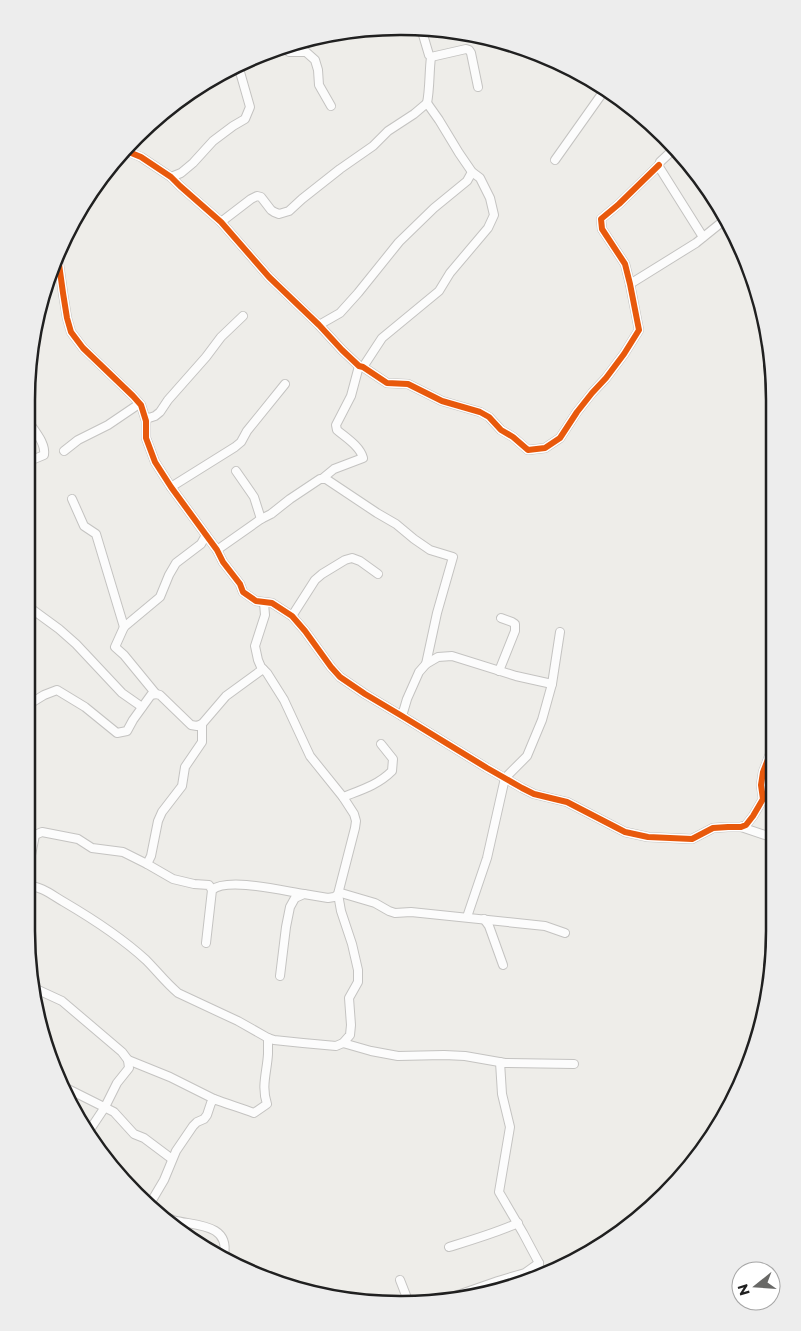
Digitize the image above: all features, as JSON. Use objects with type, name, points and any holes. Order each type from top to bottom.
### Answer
[{"type":"street","points":[[221,222],[257,196],[261,197],[274,212],[279,214],[289,212],[302,199],[340,169],[373,146],[388,131],[427,103],[431,57],[423,36]]},
{"type":"street","points":[[431,57],[466,49],[469,50],[478,87]]},
{"type":"street","points":[[290,52],[306,52],[315,60],[319,85],[330,106]]},
{"type":"street","points":[[171,177],[193,163],[213,141],[246,119],[250,107],[240,72]]},
{"type":"street","points":[[555,160],[601,95]]},
{"type":"street","points":[[217,550],[261,519],[272,514],[290,499],[334,469],[363,458],[362,453],[356,446],[336,430],[336,425],[351,396],[361,366],[382,338],[439,291],[450,273],[488,228],[494,215],[490,198],[480,178],[472,172],[427,103]]},
{"type":"street","points":[[132,153],[141,157],[171,177],[221,222],[268,277],[319,325],[342,350],[361,366],[387,383],[408,384],[442,400],[480,412],[489,417],[500,430],[513,437],[528,450],[545,448],[560,438],[577,412],[624,354],[639,330],[625,264],[602,229],[601,219],[619,204],[669,154]]},
{"type":"street","points":[[658,164],[703,237]]},
{"type":"street","points":[[319,325],[340,313],[398,242],[434,208],[468,181],[472,172]]},
{"type":"street","points":[[630,284],[703,237],[720,224]]},
{"type":"street","points":[[59,270],[67,318],[72,332],[83,348],[139,404],[146,421],[148,446],[155,462],[217,550],[223,562],[240,584],[243,592],[256,601],[272,603],[292,616],[340,677],[487,768],[534,794],[567,802],[625,832],[648,837],[692,839],[713,828],[741,827],[766,835]]},
{"type":"street","points":[[145,417],[149,418],[160,412],[221,337],[243,316]]},
{"type":"street","points":[[171,487],[241,442],[247,431],[285,384]]},
{"type":"street","points":[[64,451],[78,440],[108,425],[139,404]]},
{"type":"street","points":[[35,432],[45,450],[44,455],[35,459]]},
{"type":"street","points":[[236,472],[254,497],[261,519]]},
{"type":"street","points":[[323,478],[396,524],[430,550],[453,557],[437,613],[426,664]]},
{"type":"street","points":[[72,498],[84,526],[96,534],[124,627]]},
{"type":"street","points":[[206,535],[201,544],[176,564],[169,575],[160,598],[124,627],[115,647],[156,694],[160,695],[191,725],[197,726],[202,724],[226,696],[263,669]]},
{"type":"street","points":[[292,616],[315,580],[345,560],[352,558],[360,561],[378,574]]},
{"type":"street","points":[[35,887],[89,917],[126,944],[146,960],[171,988],[178,993],[238,1021],[268,1038],[336,1046],[343,1043],[350,1035],[351,1025],[348,1004],[349,998],[358,982],[358,970],[338,894],[356,821],[354,814],[343,797],[310,756],[284,700],[258,660],[255,646],[265,615],[264,603]]},
{"type":"street","points":[[35,611],[76,644],[122,693],[142,707]]},
{"type":"street","points":[[499,671],[515,631],[515,624],[501,618]]},
{"type":"street","points":[[467,918],[487,858],[505,778],[527,756],[542,720],[552,684],[560,632]]},
{"type":"street","points":[[402,716],[419,672],[426,664],[438,657],[452,656],[516,676],[552,684]]},
{"type":"street","points":[[35,701],[58,690],[86,707],[117,734],[127,731],[151,695],[156,694]]},
{"type":"street","points":[[147,864],[151,856],[158,821],[162,812],[182,786],[185,767],[202,742],[202,724]]},
{"type":"street","points":[[343,797],[373,785],[392,772],[393,759],[381,744]]},
{"type":"street","points":[[741,827],[746,825],[763,799],[761,784],[766,764]]},
{"type":"street","points":[[35,834],[42,832],[78,839],[92,848],[123,852],[173,879],[209,885],[212,890],[206,943]]},
{"type":"street","points":[[212,890],[216,887],[230,884],[328,898],[341,893],[375,903],[389,912],[411,912],[545,926],[565,933]]},
{"type":"street","points":[[280,976],[290,907],[295,898],[304,894]]},
{"type":"street","points":[[484,919],[489,926],[503,964]]},
{"type":"street","points":[[40,991],[62,1002],[122,1052],[128,1060],[129,1068],[117,1083],[92,1127]]},
{"type":"street","points":[[128,1060],[170,1076],[228,1105],[242,1108],[254,1114],[267,1104],[264,1094],[264,1080],[268,1038]]},
{"type":"street","points":[[343,1043],[371,1052],[398,1056],[458,1056],[500,1062],[574,1064]]},
{"type":"street","points":[[500,1062],[502,1094],[510,1127],[499,1192],[539,1263],[539,1269]]},
{"type":"street","points":[[73,1091],[114,1112],[134,1134],[144,1138],[172,1159]]},
{"type":"street","points":[[154,1200],[176,1152],[193,1126],[207,1115],[214,1099]]},
{"type":"street","points":[[180,1222],[216,1230],[225,1240],[225,1251]]},
{"type":"street","points":[[449,1246],[482,1237],[518,1223]]},
{"type":"street","points":[[480,1287],[524,1273],[539,1263]]},
{"type":"street","points":[[400,1280],[406,1296]]},
{"type":"cycle path","points":[[132,153],[141,157],[171,177],[221,222],[269,277],[359,366],[387,383],[408,384],[442,401],[480,412],[489,417],[501,430],[513,437],[528,450],[545,448],[560,438],[577,412],[624,354],[639,330],[625,264],[602,229],[601,219],[659,165]]},
{"type":"cycle path","points":[[60,269],[71,332],[83,348],[141,405],[146,421],[146,438],[155,462],[217,550],[223,562],[240,584],[243,592],[256,601],[272,603],[292,616],[340,677],[522,788],[534,794],[567,802],[625,832],[648,837],[692,839],[713,828],[741,827],[746,825],[763,799],[761,785],[766,764]]}]
